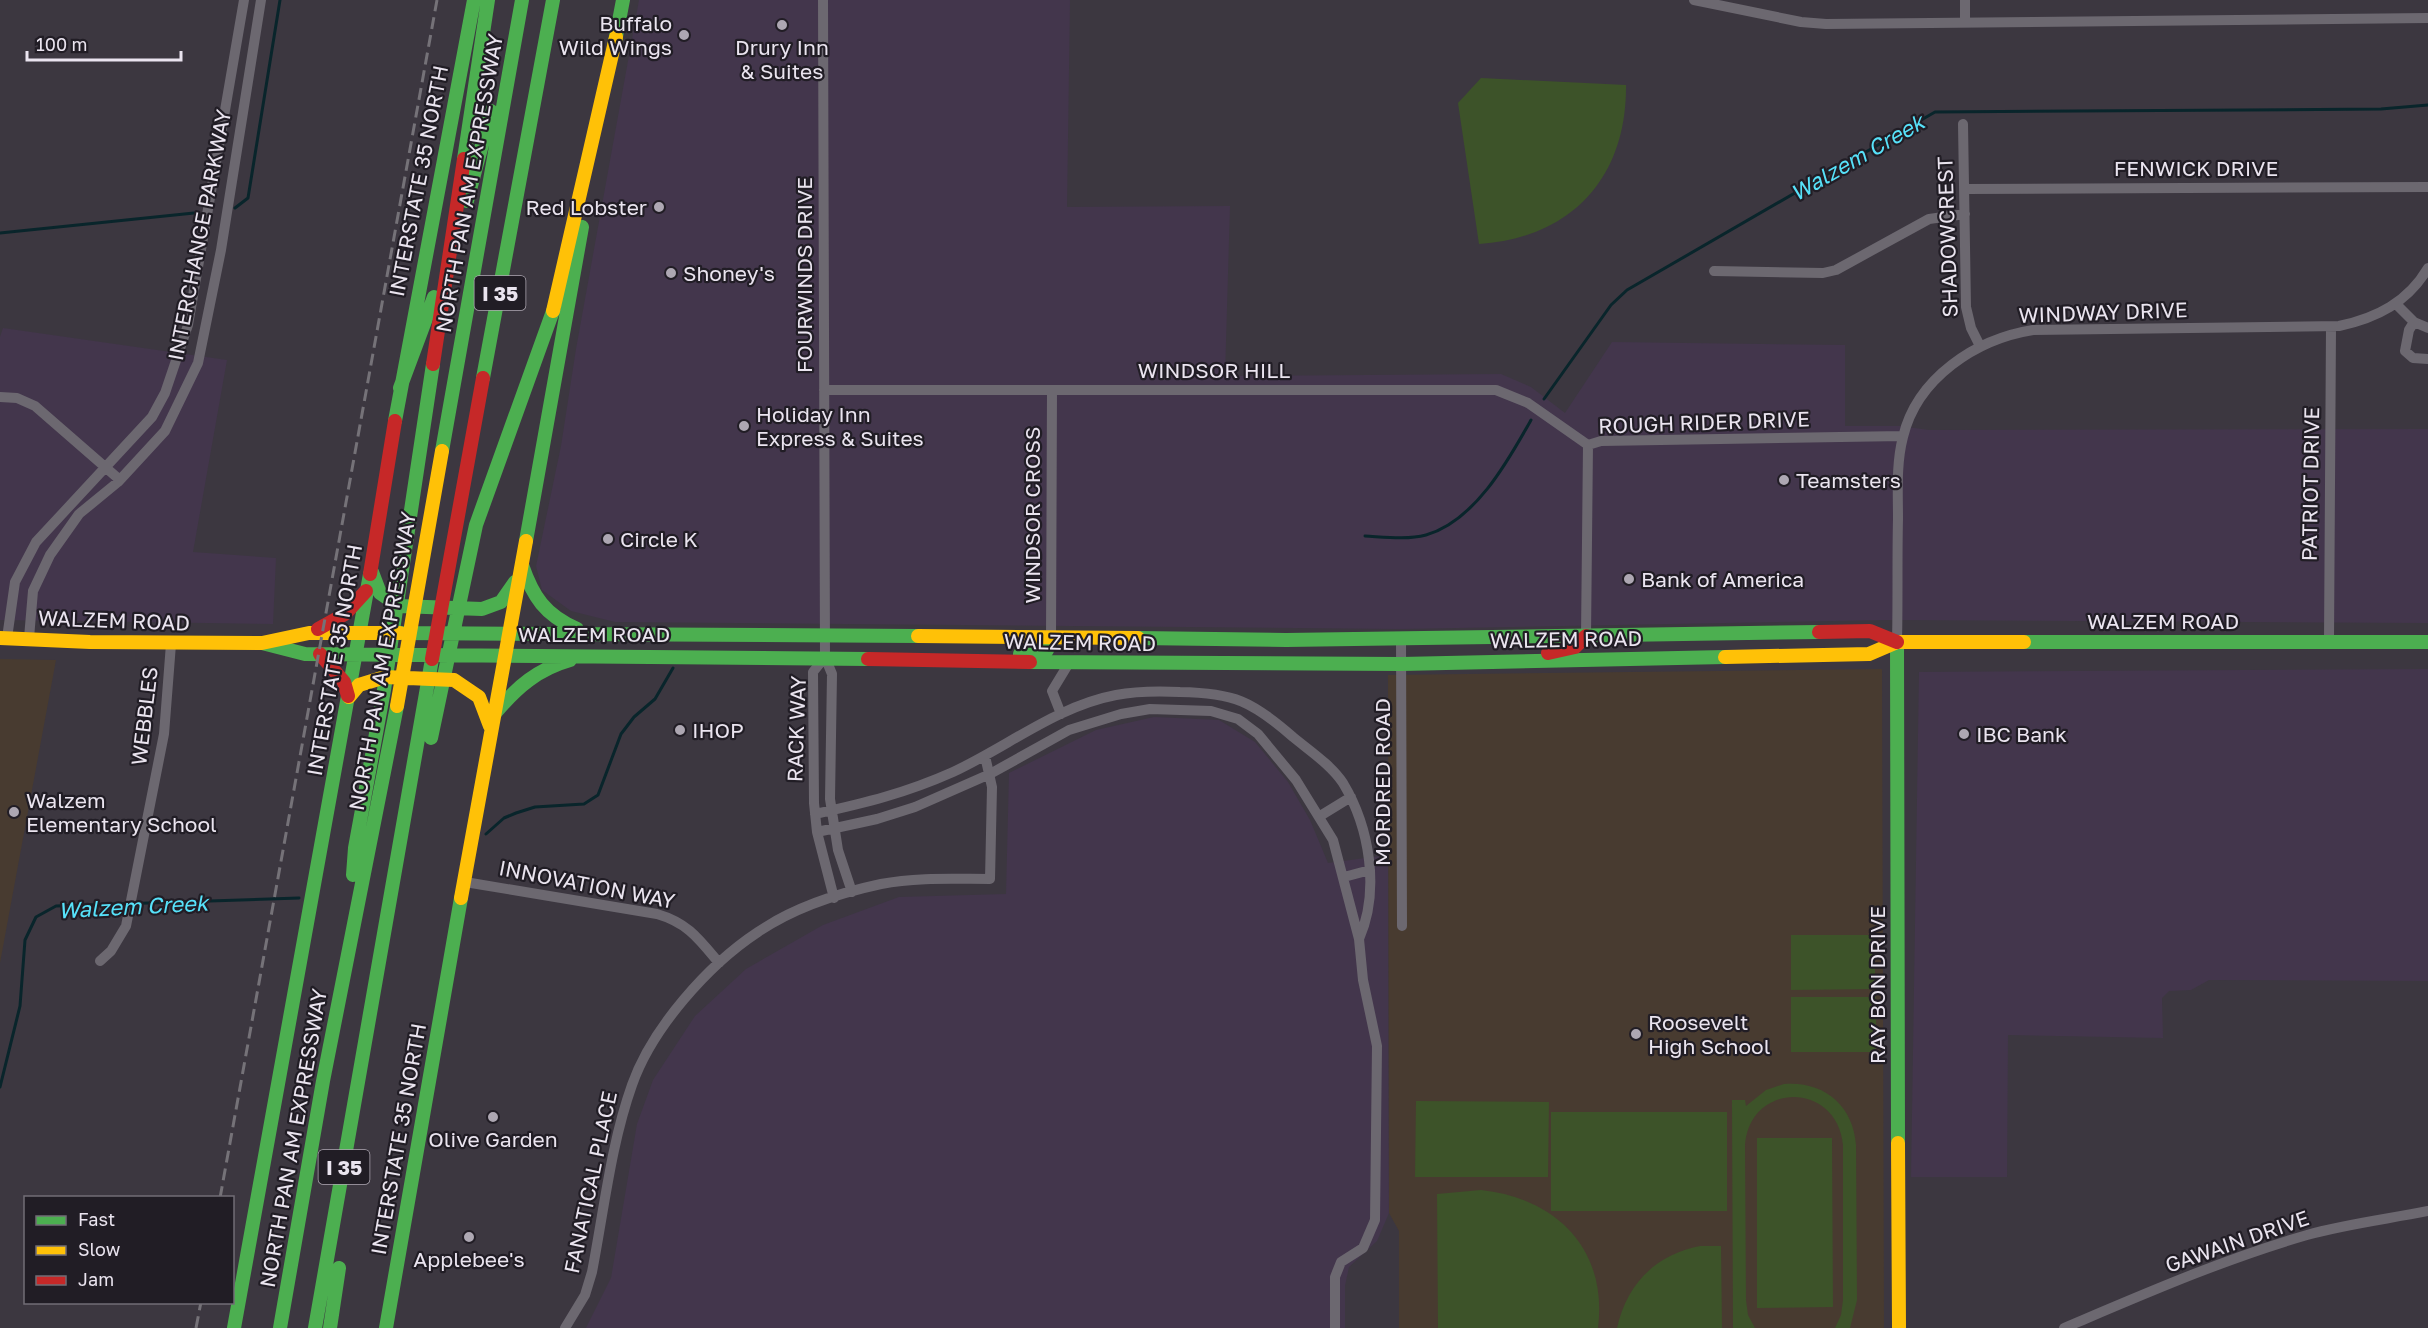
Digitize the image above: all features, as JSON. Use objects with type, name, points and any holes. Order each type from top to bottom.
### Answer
[{"type":"main road","name":"INTERSTATE 35 NORTH","points":[[234,1328],[357,656],[400,388],[474,0]]},
{"type":"main road","points":[[344,974],[355,848],[384,690],[488,0]]},
{"type":"main road","points":[[400,388],[479,162],[504,44],[516,0]]},
{"type":"main road","name":"NORTH PAN AM EXPRESSWAY","points":[[280,1328],[344,974],[400,689],[522,0]]},
{"type":"main road","name":"I 35","points":[[315,1328],[397,868],[434,729],[433,691],[446,586],[553,0]]},
{"type":"main road","name":"INTERSTATE 35 NORTH","points":[[386,1328],[622,0]]},
{"type":"main road","points":[[433,691],[486,497],[545,339],[563,279],[589,147],[616,37]]},
{"type":"main road","points":[[371,569],[377,588],[392,603],[470,609],[493,606],[501,602],[513,587],[522,565]]},
{"type":"main road","points":[[522,565],[532,596],[540,608],[558,621],[586,633]]},
{"type":"main road","points":[[309,633],[336,621],[356,605],[368,589]]},
{"type":"main road","name":"WALZEM ROAD","points":[[3,638],[171,644],[262,643],[309,633],[508,632],[1051,639],[1401,638],[1870,631],[1897,642],[2428,642]]},
{"type":"main road","points":[[1501,661],[1574,648],[1581,644],[1586,636]]},
{"type":"main road","points":[[966,661],[1043,652],[1050,648],[1051,639]]},
{"type":"main road","name":"WALZEM ROAD","points":[[262,643],[305,654],[357,656],[589,655],[825,657],[1069,663],[1401,664],[1869,654],[1897,642]]},
{"type":"main road","name":"RAY BON DRIVE","points":[[1897,642],[1899,1328]]},
{"type":"main road","points":[[320,654],[344,682],[349,697]]},
{"type":"main road","points":[[494,714],[533,674],[544,668],[589,655]]},
{"type":"main road","points":[[349,697],[359,685],[385,677],[454,680],[479,697],[492,730]]},
{"type":"main road","points":[[330,1328],[356,1171],[373,1005]]},
{"type":"street","name":"INTERCHANGE PARKWAY","points":[[3,638],[12,595],[25,560],[45,533],[153,417],[165,393],[188,325],[244,0]]},
{"type":"street","name":"INTERCHANGE PARKWAY","points":[[29,638],[33,591],[50,555],[80,514],[120,480],[165,431],[198,363],[221,250],[261,0]]},
{"type":"street","name":"FOURWINDS DRIVE","points":[[823,0],[825,657]]},
{"type":"street","points":[[1694,0],[1801,22],[1965,23],[2428,18]]},
{"type":"street","points":[[1965,0],[1965,23]]},
{"type":"street","name":"SHADOWCREST","points":[[1963,124],[1966,307],[1971,328],[1980,346]]},
{"type":"street","name":"FENWICK DRIVE","points":[[1965,189],[2428,187]]},
{"type":"street","points":[[1714,271],[1823,273],[1836,270],[1929,219],[1965,214]]},
{"type":"street","name":"WINDWAY DRIVE","points":[[1897,642],[1898,475],[1903,436],[1918,405],[1937,379],[1960,358],[1980,346],[2018,332],[2049,329],[2331,327],[2363,321],[2396,304],[2428,267]]},
{"type":"street","points":[[2396,304],[2414,321],[2428,328]]},
{"type":"street","points":[[2414,321],[2409,330],[2405,351],[2413,358],[2428,358]]},
{"type":"street","name":"PATRIOT DRIVE","points":[[2329,642],[2331,327]]},
{"type":"street","name":"WINDSOR HILL","points":[[824,390],[1496,390],[1528,403],[1588,445]]},
{"type":"street","name":"WINDSOR CROSS","points":[[1051,639],[1052,390]]},
{"type":"street","points":[[0,397],[17,398],[34,406],[120,480]]},
{"type":"street","name":"ROUGH RIDER DRIVE","points":[[1586,636],[1588,445],[1601,441],[1903,436]]},
{"type":"street","name":"MORDRED ROAD","points":[[1401,638],[1402,926]]},
{"type":"street","name":"WEBBLES","points":[[100,961],[120,939],[126,926],[164,734],[171,644]]},
{"type":"street","name":"RACK WAY","points":[[834,898],[815,814],[813,672],[825,657],[832,674],[834,828],[852,892]]},
{"type":"street","points":[[1061,714],[1052,691],[1069,663]]},
{"type":"street","points":[[815,814],[875,802],[903,792],[985,756],[1061,714],[1115,695],[1149,691],[1209,692],[1233,697],[1258,708],[1274,720],[1338,775],[1351,797],[1359,820],[1370,870],[1368,920],[1359,939]]},
{"type":"street","points":[[818,832],[915,807],[990,774],[1069,730],[1091,722],[1150,709],[1211,711],[1238,719],[1258,734],[1282,760],[1320,816],[1333,840],[1344,877],[1351,916],[1359,939],[1363,980],[1377,1046],[1377,1203],[1375,1220],[1363,1248],[1341,1262],[1335,1277],[1335,1328]]},
{"type":"street","points":[[985,756],[990,774]]},
{"type":"street","name":"FANATICAL PLACE","points":[[566,1328],[585,1295],[592,1272],[621,1118],[633,1082],[652,1043],[682,1002],[719,963],[758,932],[797,911],[882,884],[934,879],[990,879],[990,774]]},
{"type":"street","points":[[1320,816],[1351,797]]},
{"type":"street","points":[[1344,877],[1370,870]]},
{"type":"street","name":"INNOVATION WAY","points":[[465,882],[657,914],[678,920],[695,935],[719,963]]},
{"type":"street","name":"GAWAIN DRIVE","points":[[2064,1328],[2197,1273],[2299,1238],[2428,1211]]},
{"type":"shaded area","points":[[639,0],[1070,0],[1067,207],[1230,206],[1225,376],[1501,374],[1531,387],[1565,413],[1612,342],[1845,345],[1845,426],[1900,426],[1929,430],[2428,429],[2428,623],[1890,620],[1401,629],[615,622],[571,611],[542,590],[536,566],[561,446],[576,349]]},
{"type":"shaded area","points":[[3,328],[227,360],[193,552],[276,558],[273,624],[0,620],[0,337]]},
{"type":"shaded area","name":"Walzem Elementary School","points":[[0,659],[56,660],[0,963]]},
{"type":"shaded area","name":"Roosevelt High School","points":[[1882,669],[1884,1328],[1399,1328],[1399,1231],[1389,1213],[1388,675]]},
{"type":"shaded area","points":[[2428,669],[2428,981],[2209,980],[2191,990],[2169,991],[2162,998],[2163,1038],[2008,1035],[2007,1177],[1911,1177],[1919,672]]},
{"type":"shaded area","points":[[1154,717],[1219,720],[1255,742],[1288,782],[1310,820],[1328,863],[1388,855],[1389,1213],[1377,1241],[1349,1267],[1345,1286],[1345,1328],[586,1328],[611,1278],[637,1124],[653,1080],[695,1016],[746,969],[823,925],[899,897],[1006,894],[1009,773],[1096,730]]},
{"type":"green space","points":[[1481,78],[1626,85],[1624,118],[1616,148],[1604,175],[1587,197],[1566,216],[1541,230],[1512,239],[1479,244],[1458,103]]},
{"type":"green space","points":[[1791,935],[1875,935],[1875,989],[1791,990]]},
{"type":"green space","points":[[1791,997],[1876,997],[1876,1052],[1791,1052]]},
{"type":"green space","points":[[1784,1084],[1798,1084],[1824,1091],[1842,1107],[1854,1131],[1857,1300],[1850,1328],[1835,1328],[1841,1315],[1843,1300],[1843,1145],[1837,1124],[1826,1109],[1811,1100],[1794,1097],[1777,1100],[1762,1109],[1750,1124],[1745,1145],[1746,1300],[1748,1315],[1755,1328],[1733,1328],[1732,1100],[1745,1100],[1746,1106],[1766,1090]]},
{"type":"green space","points":[[1416,1101],[1549,1102],[1548,1177],[1415,1177]]},
{"type":"green space","points":[[1551,1112],[1727,1112],[1727,1211],[1551,1211]]},
{"type":"green space","points":[[1757,1138],[1832,1138],[1833,1307],[1757,1308]]},
{"type":"green space","points":[[1481,1190],[1508,1195],[1532,1204],[1554,1216],[1571,1232],[1585,1252],[1594,1274],[1599,1300],[1598,1328],[1438,1328],[1437,1194]]},
{"type":"green space","points":[[1700,1246],[1721,1246],[1722,1328],[1617,1328],[1628,1298],[1645,1274],[1669,1256]]},
{"type":"waterway","points":[[235,208],[248,198],[280,0]]},
{"type":"waterway","name":"Walzem Creek","points":[[1544,399],[1611,305],[1627,290],[1935,112],[2381,109],[2428,105]]},
{"type":"waterway","points":[[0,233],[194,213]]},
{"type":"waterway","name":"Walzem Creek","points":[[1365,536],[1419,537],[1444,528],[1460,517],[1475,503],[1501,471],[1531,420]]},
{"type":"waterway","name":"Walzem Creek","points":[[486,834],[504,818],[516,813],[535,807],[584,804],[598,795],[621,734],[634,717],[655,699],[673,668]]},
{"type":"waterway","name":"Walzem Creek","points":[[0,1087],[20,1006],[25,940],[36,917],[56,906],[299,898]]},
{"type":"railway","points":[[220,1196],[437,0]]},
{"type":"railway","points":[[196,1328],[201,1304]]},
{"type":"traffic: fast","points":[[395,421],[474,0]]},
{"type":"traffic: fast","points":[[464,159],[488,0]]},
{"type":"traffic: fast","points":[[442,451],[522,0]]},
{"type":"traffic: fast","points":[[483,378],[553,0]]},
{"type":"traffic: fast","points":[[614,47],[623,0]]},
{"type":"traffic: fast","points":[[467,201],[491,111]]},
{"type":"traffic: fast","points":[[526,541],[582,227]]},
{"type":"traffic: fast","points":[[400,388],[434,297]]},
{"type":"traffic: fast","points":[[431,738],[476,525],[553,311]]},
{"type":"traffic: fast","points":[[353,875],[355,848],[384,690],[433,364]]},
{"type":"traffic: fast","points":[[522,565],[536,596],[548,611],[577,629]]},
{"type":"traffic: fast","points":[[372,572],[380,593],[399,606],[482,609],[501,602],[515,582]]},
{"type":"traffic: fast","points":[[234,1328],[370,574]]},
{"type":"traffic: fast","points":[[1138,638],[1286,640],[1819,632]]},
{"type":"traffic: fast","points":[[400,633],[918,636]]},
{"type":"traffic: fast","points":[[1020,654],[1047,650],[1051,639]]},
{"type":"traffic: fast","points":[[1897,642],[1898,1143]]},
{"type":"traffic: fast","points":[[2024,642],[2428,642]]},
{"type":"traffic: fast","points":[[262,643],[305,654],[868,659]]},
{"type":"traffic: fast","points":[[1030,662],[1401,664],[1725,657]]},
{"type":"traffic: fast","points":[[315,1328],[432,659]]},
{"type":"traffic: fast","points":[[496,712],[529,680],[548,668],[570,660]]},
{"type":"traffic: fast","points":[[280,1328],[323,1081],[397,706]]},
{"type":"traffic: fast","points":[[386,1328],[461,898]]},
{"type":"traffic: fast","points":[[330,1328],[339,1268]]},
{"type":"traffic: slow","points":[[553,311],[616,37]]},
{"type":"traffic: slow","points":[[397,706],[442,451]]},
{"type":"traffic: slow","points":[[461,898],[526,541]]},
{"type":"traffic: slow","points":[[0,638],[90,642],[262,643],[309,633],[400,633]]},
{"type":"traffic: slow","points":[[918,636],[1138,638]]},
{"type":"traffic: slow","points":[[1725,657],[1869,654],[1897,642],[2024,642]]},
{"type":"traffic: slow","points":[[349,697],[359,685],[385,677],[454,680],[479,697],[490,726]]},
{"type":"traffic: slow","points":[[1898,1143],[1899,1328]]},
{"type":"traffic: jam","points":[[433,364],[464,159]]},
{"type":"traffic: jam","points":[[432,659],[483,378]]},
{"type":"traffic: jam","points":[[370,574],[395,421]]},
{"type":"traffic: jam","points":[[318,629],[345,614],[366,591]]},
{"type":"traffic: jam","points":[[1819,632],[1870,631],[1897,642]]},
{"type":"traffic: jam","points":[[1548,653],[1575,647],[1586,636]]},
{"type":"traffic: jam","points":[[320,654],[344,682],[348,696]]},
{"type":"traffic: jam","points":[[868,659],[1030,662]]},
{"type":"place","name":"Drury Inn & Suites","points":[[782,25]]},
{"type":"place","name":"Buffalo Wild Wings","points":[[684,35]]},
{"type":"place","name":"Red Lobster","points":[[659,207]]},
{"type":"place","name":"Shoney's","points":[[671,273]]},
{"type":"place","name":"Holiday Inn Express & Suites","points":[[744,426]]},
{"type":"place","name":"Teamsters","points":[[1784,480]]},
{"type":"place","name":"Circle K","points":[[608,539]]},
{"type":"place","name":"Bank of America","points":[[1629,579]]},
{"type":"place","name":"IHOP","points":[[680,730]]},
{"type":"place","name":"IBC Bank","points":[[1964,734]]},
{"type":"place","name":"Walzem Elementary School","points":[[14,812]]},
{"type":"place","name":"Roosevelt High School","points":[[1636,1034]]},
{"type":"place","name":"Olive Garden","points":[[493,1117]]},
{"type":"place","name":"Applebee's","points":[[469,1237]]}]
